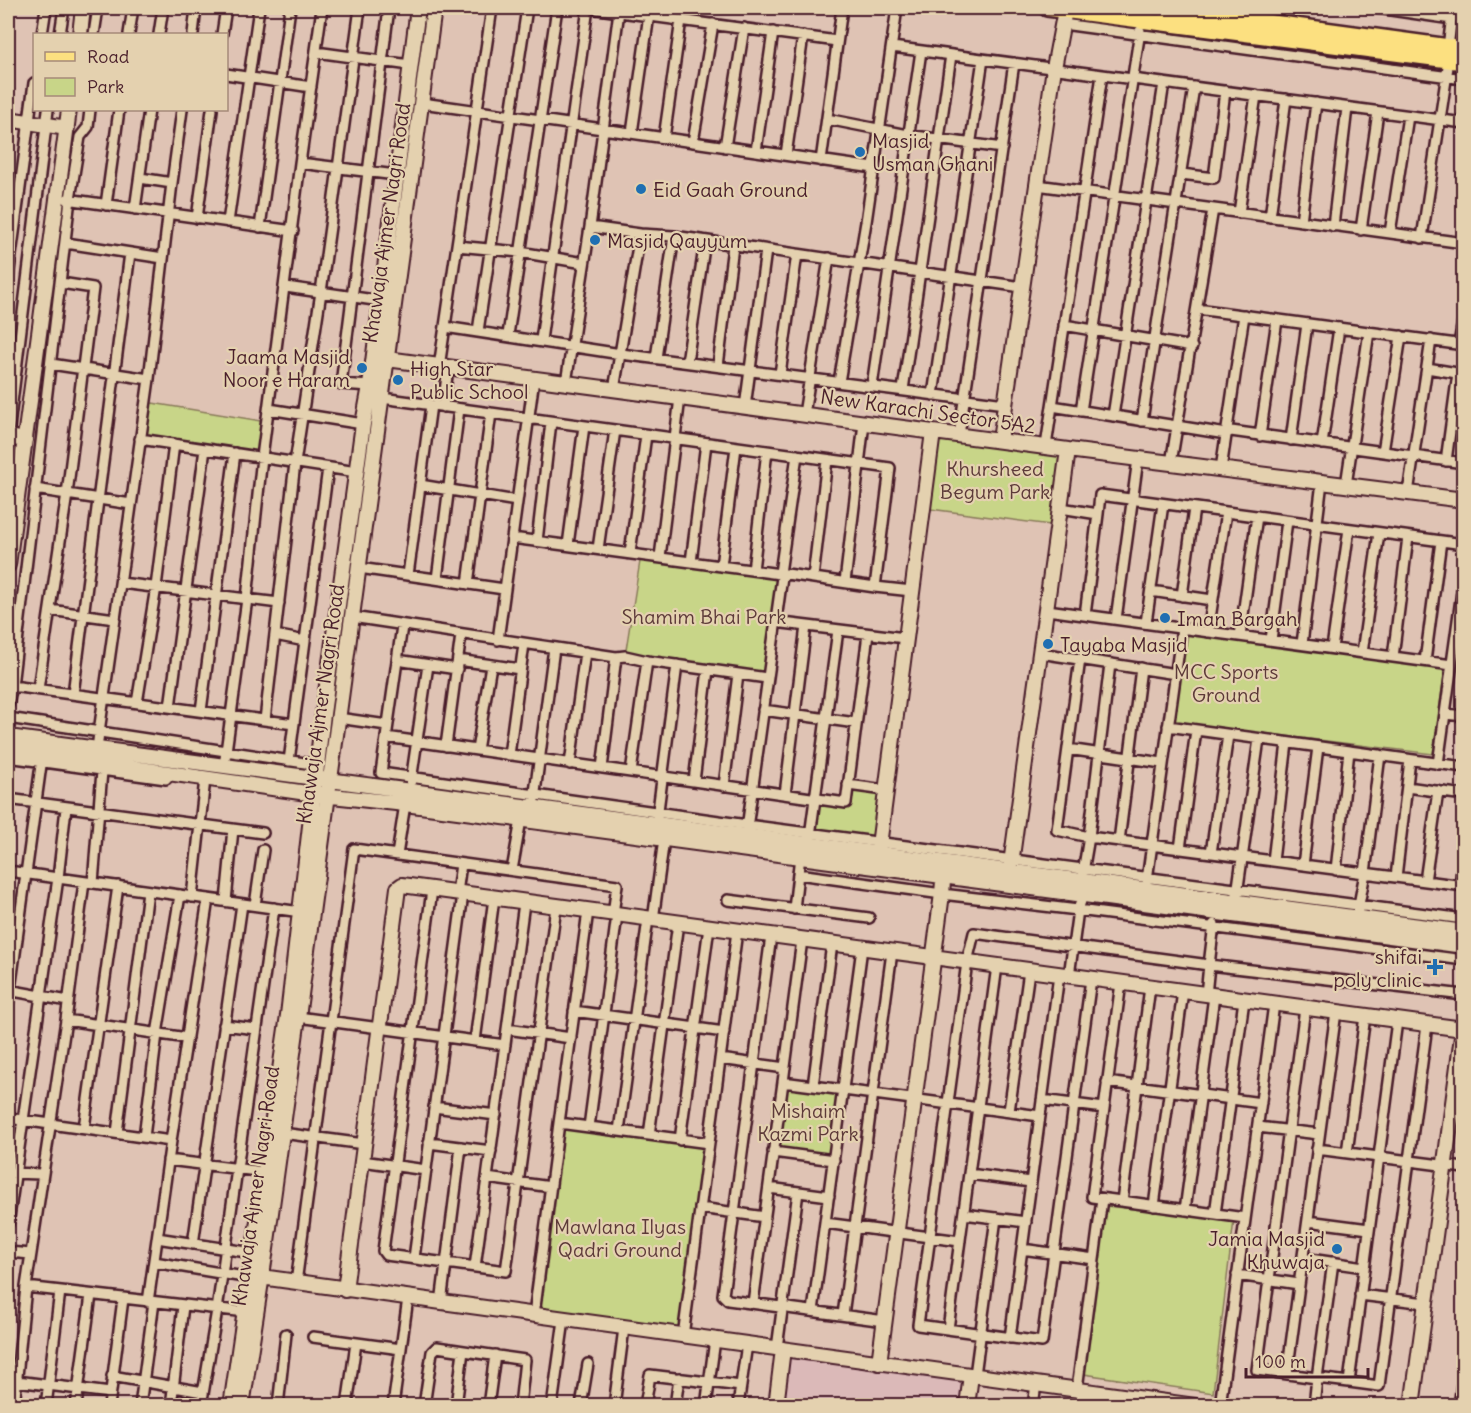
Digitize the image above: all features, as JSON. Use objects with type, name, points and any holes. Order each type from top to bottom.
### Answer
[{"type":"main road","points":[[80,33],[83,8]]},
{"type":"main road","name":"Khawaja Ajmer Nagri Road","points":[[321,774],[338,718],[387,359],[395,245],[396,175],[418,8]]},
{"type":"main road","name":"Khawaja Ajmer Nagri Road","points":[[231,1406],[247,1338],[267,1201],[265,1172],[321,774],[325,703],[363,424],[381,301],[395,245],[422,103],[434,8]]},
{"type":"main road","points":[[1047,8],[1064,17],[1141,28],[1456,54]]},
{"type":"main road","points":[[1162,8],[1253,14],[1456,54]]},
{"type":"main road","points":[[1000,440],[1053,68],[1064,17]]},
{"type":"main road","points":[[413,45],[429,46]]},
{"type":"main road","points":[[8,565],[25,440],[64,198],[69,111]]},
{"type":"main road","points":[[8,119],[67,128]]},
{"type":"main road","name":"New Karachi Sector 5A2","points":[[387,359],[1068,450],[1464,500]]},
{"type":"main road","points":[[878,847],[933,432]]},
{"type":"main road","points":[[8,436],[25,440]]},
{"type":"main road","points":[[361,441],[376,443]]},
{"type":"main road","points":[[1011,865],[1068,450]]},
{"type":"main road","points":[[8,736],[97,750],[225,759],[321,774],[410,783],[747,830],[806,845],[944,868],[1082,881],[1146,883],[1358,911],[1464,932]]},
{"type":"main road","points":[[8,750],[42,759],[101,768],[318,796],[405,804],[664,839],[878,847],[944,868],[1011,865],[1216,911],[1464,945]]},
{"type":"main road","name":"Khawaja Ajmer Nagri Road","points":[[243,1405],[247,1338],[246,1312],[256,1278],[253,1253],[282,1133],[298,1017],[318,796]]},
{"type":"main road","points":[[879,1362],[934,958],[944,868]]},
{"type":"main road","points":[[345,1290],[398,888],[402,885],[1463,1029],[1412,1406]]},
{"type":"main road","points":[[256,1278],[1077,1389],[1129,1401],[1196,1406]]},
{"type":"main road","points":[[776,1406],[780,1349]]},
{"type":"main road","points":[[967,1406],[973,1375]]},
{"type":"street","points":[[42,33],[46,8]]},
{"type":"street","points":[[60,33],[64,8]]},
{"type":"street","points":[[94,33],[98,8]]},
{"type":"street","points":[[129,33],[133,8]]},
{"type":"street","points":[[159,33],[163,8]]},
{"type":"street","points":[[193,33],[196,8]]},
{"type":"street","points":[[222,33],[226,8]]},
{"type":"street","points":[[228,222],[259,8]]},
{"type":"street","points":[[260,227],[290,8]]},
{"type":"street","points":[[225,759],[247,599],[262,458],[286,287],[300,163],[322,8]]},
{"type":"street","points":[[265,720],[295,463],[360,8]]},
{"type":"street","points":[[370,386],[341,384],[389,8]]},
{"type":"street","points":[[443,407],[445,327],[492,8]]},
{"type":"street","points":[[478,331],[527,8]]},
{"type":"street","points":[[508,335],[557,8]]},
{"type":"street","points":[[541,340],[551,258],[589,8],[649,11],[681,20],[837,41]]},
{"type":"street","points":[[822,160],[842,8]]},
{"type":"street","points":[[839,382],[897,8]]},
{"type":"street","points":[[1377,8],[1452,19]]},
{"type":"street","points":[[1422,238],[1447,77],[1456,54],[1453,8]]},
{"type":"street","points":[[566,384],[619,11]]},
{"type":"street","points":[[632,133],[649,11]]},
{"type":"street","points":[[664,138],[681,20]]},
{"type":"street","points":[[693,142],[713,24]]},
{"type":"street","points":[[725,147],[744,28]]},
{"type":"street","points":[[1081,411],[1141,28],[1464,79]]},
{"type":"street","points":[[756,151],[773,32]]},
{"type":"street","points":[[786,155],[803,36]]},
{"type":"street","points":[[892,47],[1464,123]]},
{"type":"street","points":[[872,386],[921,51]]},
{"type":"street","points":[[316,52],[410,65]]},
{"type":"street","points":[[903,390],[951,55]]},
{"type":"street","points":[[933,394],[983,59]]},
{"type":"street","points":[[958,435],[1014,63]]},
{"type":"street","points":[[228,74],[311,87]]},
{"type":"street","points":[[1046,446],[1102,75]]},
{"type":"street","points":[[1113,416],[1164,83]]},
{"type":"street","points":[[1142,421],[1194,87]]},
{"type":"street","points":[[8,278],[33,90]]},
{"type":"street","points":[[1181,174],[1214,178],[1225,91]]},
{"type":"street","points":[[1239,213],[1256,95]]},
{"type":"street","points":[[1270,217],[1286,99]]},
{"type":"street","points":[[422,103],[874,168]]},
{"type":"street","points":[[1301,221],[1316,103]]},
{"type":"street","points":[[1332,226],[1347,108]]},
{"type":"street","points":[[8,436],[48,111]]},
{"type":"street","points":[[8,705],[66,243],[64,198],[80,137],[88,127],[90,111]]},
{"type":"street","points":[[106,205],[119,111]]},
{"type":"street","points":[[135,209],[149,111]]},
{"type":"street","points":[[14,1406],[26,1287],[42,1174],[99,812],[101,768],[97,750],[99,732],[149,379],[182,111]]},
{"type":"street","points":[[197,218],[212,111]]},
{"type":"street","points":[[1361,230],[1378,112]]},
{"type":"street","points":[[1390,233],[1408,116]]},
{"type":"street","points":[[827,118],[908,135],[1002,148]]},
{"type":"street","points":[[300,163],[396,175]]},
{"type":"street","points":[[140,178],[172,183]]},
{"type":"street","points":[[1037,185],[1464,243]]},
{"type":"street","points":[[64,198],[293,231]]},
{"type":"street","points":[[1171,463],[1213,209]]},
{"type":"street","points":[[590,227],[674,236],[1022,287]]},
{"type":"street","points":[[614,390],[640,234]]},
{"type":"street","points":[[656,358],[674,236]]},
{"type":"street","points":[[687,362],[705,241]]},
{"type":"street","points":[[66,243],[163,258]]},
{"type":"street","points":[[457,246],[520,252],[584,263]]},
{"type":"street","points":[[718,366],[733,246]]},
{"type":"street","points":[[746,407],[766,250]]},
{"type":"street","points":[[73,694],[130,253]]},
{"type":"street","points":[[780,374],[797,254]]},
{"type":"street","points":[[804,414],[829,258]]},
{"type":"street","points":[[38,689],[67,494],[93,288],[61,283]]},
{"type":"street","points":[[286,287],[381,301]]},
{"type":"street","points":[[1197,309],[1461,344],[1464,315]]},
{"type":"street","points":[[1221,469],[1244,315]]},
{"type":"street","points":[[1260,435],[1277,320]]},
{"type":"street","points":[[1291,440],[1307,324]]},
{"type":"street","points":[[1064,325],[1192,347]]},
{"type":"street","points":[[445,327],[621,354],[1005,404]]},
{"type":"street","points":[[1322,444],[1339,328]]},
{"type":"street","points":[[1346,485],[1369,332]]},
{"type":"street","points":[[1383,452],[1401,336]]},
{"type":"street","points":[[1408,493],[1431,340]]},
{"type":"street","points":[[51,364],[149,379]]},
{"type":"street","points":[[1427,368],[1461,373],[1446,461]]},
{"type":"street","points":[[498,640],[534,379]]},
{"type":"street","points":[[382,398],[890,468],[875,587]]},
{"type":"street","points":[[660,557],[680,398]]},
{"type":"street","points":[[408,574],[431,405]]},
{"type":"street","points":[[1052,406],[1226,434],[1231,431],[1464,464]]},
{"type":"street","points":[[269,409],[363,424]]},
{"type":"street","points":[[437,579],[459,409]]},
{"type":"street","points":[[468,584],[491,413]]},
{"type":"street","points":[[537,541],[551,422]]},
{"type":"street","points":[[845,582],[864,423]]},
{"type":"street","points":[[568,545],[584,426]]},
{"type":"street","points":[[598,549],[615,430]]},
{"type":"street","points":[[630,553],[646,435]]},
{"type":"street","points":[[140,439],[357,472]]},
{"type":"street","points":[[691,561],[706,443]]},
{"type":"street","points":[[138,703],[156,587],[174,444]]},
{"type":"street","points":[[722,566],[736,447]]},
{"type":"street","points":[[170,707],[206,449]]},
{"type":"street","points":[[753,570],[767,451]]},
{"type":"street","points":[[201,711],[235,453]]},
{"type":"street","points":[[747,830],[797,455]]},
{"type":"street","points":[[1116,619],[1138,459]]},
{"type":"street","points":[[813,578],[827,460]]},
{"type":"street","points":[[289,761],[328,468]]},
{"type":"street","points":[[1302,644],[1322,482]]},
{"type":"street","points":[[420,485],[517,501]]},
{"type":"street","points":[[35,489],[131,504]]},
{"type":"street","points":[[1085,615],[1100,495],[1464,544]]},
{"type":"street","points":[[1146,624],[1163,504]]},
{"type":"street","points":[[1061,508],[1098,514]]},
{"type":"street","points":[[1182,596],[1194,508]]},
{"type":"street","points":[[1208,632],[1226,512]]},
{"type":"street","points":[[1240,636],[1257,516]]},
{"type":"street","points":[[1271,640],[1287,521]]},
{"type":"street","points":[[1332,648],[1349,529]]},
{"type":"street","points":[[1362,653],[1379,533]]},
{"type":"street","points":[[1393,657],[1408,537]]},
{"type":"street","points":[[512,538],[912,591]]},
{"type":"street","points":[[1425,661],[1441,541]]},
{"type":"street","points":[[359,568],[504,589]]},
{"type":"street","points":[[1438,764],[1460,624],[1464,577]]},
{"type":"street","points":[[121,583],[279,603]]},
{"type":"street","points":[[1151,591],[1212,600]]},
{"type":"street","points":[[50,610],[116,619]]},
{"type":"street","points":[[1047,610],[1452,665]]},
{"type":"street","points":[[352,618],[767,678]]},
{"type":"street","points":[[775,622],[905,638]]},
{"type":"street","points":[[402,626],[381,773],[410,783],[428,665]]},
{"type":"street","points":[[785,794],[806,626]]},
{"type":"street","points":[[1146,883],[1182,628]]},
{"type":"street","points":[[794,909],[798,874],[806,845],[814,798],[838,630]]},
{"type":"street","points":[[386,738],[846,803],[868,634]]},
{"type":"street","points":[[275,635],[305,641]]},
{"type":"street","points":[[446,746],[462,635]]},
{"type":"street","points":[[509,755],[524,644]]},
{"type":"street","points":[[534,801],[554,648]]},
{"type":"street","points":[[570,764],[585,652]]},
{"type":"street","points":[[1041,653],[1176,674]]},
{"type":"street","points":[[602,768],[616,657]]},
{"type":"street","points":[[1080,659],[1057,830],[1089,837],[1462,886],[1464,850]]},
{"type":"street","points":[[397,660],[428,665],[491,665],[520,669]]},
{"type":"street","points":[[632,772],[646,661]]},
{"type":"street","points":[[1010,1338],[1042,1100],[1064,976],[1074,946],[1110,664]]},
{"type":"street","points":[[477,750],[491,665]]},
{"type":"street","points":[[657,818],[677,665]]},
{"type":"street","points":[[1119,841],[1141,668]]},
{"type":"street","points":[[694,781],[708,670]]},
{"type":"street","points":[[724,786],[738,674]]},
{"type":"street","points":[[12,686],[294,724]]},
{"type":"street","points":[[763,710],[856,723]]},
{"type":"street","points":[[1445,714],[1464,717]]},
{"type":"street","points":[[8,718],[99,732],[225,759],[289,761],[321,774]]},
{"type":"street","points":[[338,718],[387,725]]},
{"type":"street","points":[[1168,726],[1464,767]]},
{"type":"street","points":[[1180,849],[1196,730]]},
{"type":"street","points":[[1211,853],[1228,735]]},
{"type":"street","points":[[1237,895],[1259,739]]},
{"type":"street","points":[[1273,861],[1287,743]]},
{"type":"street","points":[[1303,865],[1318,747]]},
{"type":"street","points":[[1068,749],[1162,763]]},
{"type":"street","points":[[1336,870],[1350,751]]},
{"type":"street","points":[[1380,755],[1358,911],[1464,919]]},
{"type":"street","points":[[8,757],[42,759],[8,990],[8,1004]]},
{"type":"street","points":[[1396,878],[1410,759]]},
{"type":"street","points":[[192,897],[205,782]]},
{"type":"street","points":[[849,785],[885,790]]},
{"type":"street","points":[[1407,787],[1464,795]]},
{"type":"street","points":[[1425,881],[1438,791]]},
{"type":"street","points":[[8,799],[263,833]]},
{"type":"street","points":[[397,855],[405,804]]},
{"type":"street","points":[[8,1224],[11,1173],[58,878],[66,808]]},
{"type":"street","points":[[512,870],[521,820]]},
{"type":"street","points":[[226,901],[233,829]]},
{"type":"street","points":[[619,1131],[634,1020],[664,839]]},
{"type":"street","points":[[878,847],[1011,865]]},
{"type":"street","points":[[296,1283],[354,849],[617,885],[604,1016],[589,1127]]},
{"type":"street","points":[[255,905],[263,850]]},
{"type":"street","points":[[414,1258],[444,1036],[460,894],[461,864]]},
{"type":"street","points":[[8,871],[301,912]]},
{"type":"street","points":[[798,874],[1464,960]]},
{"type":"street","points":[[84,1128],[118,886]]},
{"type":"street","points":[[432,890],[383,1251],[386,1255],[507,1270],[556,907]]},
{"type":"street","points":[[117,1133],[148,891]]},
{"type":"street","points":[[144,1137],[157,1034],[180,895]]},
{"type":"street","points":[[475,1041],[494,898]]},
{"type":"street","points":[[140,1406],[157,1238],[208,899]]},
{"type":"street","points":[[728,900],[869,918]]},
{"type":"street","points":[[475,1267],[524,903]]},
{"type":"street","points":[[193,1244],[242,904]]},
{"type":"street","points":[[201,1406],[217,1310],[274,908]]},
{"type":"street","points":[[534,1315],[588,911]]},
{"type":"street","points":[[1185,1210],[1200,1095],[1210,995],[1209,965],[1216,911]]},
{"type":"street","points":[[649,1135],[678,923]]},
{"type":"street","points":[[680,1140],[709,927]]},
{"type":"street","points":[[683,1336],[737,931]]},
{"type":"street","points":[[1091,979],[1042,1342],[918,1325],[967,962],[974,933],[1209,965],[1464,995]]},
{"type":"street","points":[[771,936],[723,1295],[728,1300],[885,1321]]},
{"type":"street","points":[[753,1303],[802,940]]},
{"type":"street","points":[[813,1086],[832,944]]},
{"type":"street","points":[[813,1311],[862,948]]},
{"type":"street","points":[[843,1316],[892,952]]},
{"type":"street","points":[[948,1329],[997,966]]},
{"type":"street","points":[[1009,1112],[1029,970]]},
{"type":"street","points":[[1120,983],[1092,1197],[1245,1218]]},
{"type":"street","points":[[1122,1201],[1150,987]]},
{"type":"street","points":[[8,990],[68,1001]]},
{"type":"street","points":[[1154,1206],[1182,992]]},
{"type":"street","points":[[1215,1214],[1244,1000]]},
{"type":"street","points":[[1220,1406],[1274,1004]]},
{"type":"street","points":[[1305,1008],[1257,1370],[1317,1378],[1379,1386],[1427,1024]]},
{"type":"street","points":[[574,1011],[724,1032]]},
{"type":"street","points":[[1287,1374],[1336,1012]]},
{"type":"street","points":[[1347,1153],[1365,1016]]},
{"type":"street","points":[[298,1017],[505,1045]]},
{"type":"street","points":[[66,1020],[187,1038]]},
{"type":"street","points":[[1349,1382],[1397,1021]]},
{"type":"street","points":[[224,1025],[256,1029]]},
{"type":"street","points":[[507,1029],[571,1038]]},
{"type":"street","points":[[720,1059],[785,1068]]},
{"type":"street","points":[[783,1082],[1040,1116]]},
{"type":"street","points":[[1107,1083],[1261,1103]]},
{"type":"street","points":[[1042,1100],[1104,1108]]},
{"type":"street","points":[[434,1107],[496,1115]]},
{"type":"street","points":[[8,1118],[171,1141]]},
{"type":"street","points":[[559,1123],[709,1143]]},
{"type":"street","points":[[1258,1127],[1319,1134]]},
{"type":"street","points":[[282,1133],[364,1144]]},
{"type":"street","points":[[429,1143],[491,1151]]},
{"type":"street","points":[[441,1303],[461,1147]]},
{"type":"street","points":[[1317,1149],[1464,1168]]},
{"type":"street","points":[[773,1152],[834,1160]]},
{"type":"street","points":[[168,1160],[265,1172]]},
{"type":"street","points":[[362,1161],[426,1170]]},
{"type":"street","points":[[11,1173],[42,1174]]},
{"type":"street","points":[[969,1174],[1031,1182]]},
{"type":"street","points":[[487,1178],[551,1187]]},
{"type":"street","points":[[769,1188],[829,1196]]},
{"type":"street","points":[[780,1349],[782,1307],[798,1192]]},
{"type":"street","points":[[1077,1389],[1102,1199]]},
{"type":"street","points":[[700,1208],[765,1217]]},
{"type":"street","points":[[964,1214],[1026,1222]]},
{"type":"street","points":[[973,1375],[996,1218]]},
{"type":"street","points":[[1308,1221],[1369,1229]]},
{"type":"street","points":[[825,1222],[960,1241]]},
{"type":"street","points":[[157,1238],[253,1253]]},
{"type":"street","points":[[1022,1249],[1094,1259]]},
{"type":"street","points":[[8,1252],[31,1254]]},
{"type":"street","points":[[1303,1258],[1364,1267]]},
{"type":"street","points":[[154,1262],[256,1278]]},
{"type":"street","points":[[1314,1406],[1333,1262]]},
{"type":"street","points":[[1238,1275],[1299,1284]]},
{"type":"street","points":[[26,1287],[246,1312]]},
{"type":"street","points":[[46,1406],[60,1291]]},
{"type":"street","points":[[1360,1294],[1426,1303]]},
{"type":"street","points":[[76,1406],[91,1295]]},
{"type":"street","points":[[393,1406],[408,1298]]},
{"type":"street","points":[[109,1406],[123,1299]]},
{"type":"street","points":[[171,1406],[183,1306]]},
{"type":"street","points":[[552,1406],[564,1320]]},
{"type":"street","points":[[614,1406],[624,1328]]},
{"type":"street","points":[[278,1406],[286,1334]]},
{"type":"street","points":[[313,1337],[401,1349]]},
{"type":"street","points":[[706,1406],[715,1340]]},
{"type":"street","points":[[347,1406],[356,1343]]},
{"type":"street","points":[[738,1406],[747,1344]]},
{"type":"street","points":[[424,1406],[432,1352],[437,1347],[525,1360],[520,1406]]},
{"type":"street","points":[[456,1406],[463,1351]]},
{"type":"street","points":[[488,1406],[495,1355]]},
{"type":"street","points":[[581,1406],[588,1364]]},
{"type":"street","points":[[1459,1406],[1464,1369]]},
{"type":"street","points":[[645,1406],[650,1375],[741,1386]]},
{"type":"street","points":[[112,1376],[203,1392]]},
{"type":"street","points":[[675,1406],[679,1377]]},
{"type":"street","points":[[17,1381],[110,1393]]},
{"type":"street","points":[[1033,1406],[1036,1384]]},
{"type":"shaded area","points":[[783,1349],[971,1375],[967,1405],[776,1406]]},
{"type":"green space","points":[[146,402],[267,422],[262,457],[140,439]]},
{"type":"green space","name":"Khursheed Begum Park","points":[[933,432],[1068,450],[1058,526],[923,508]]},
{"type":"green space","name":"Shamim Bhai Park","points":[[641,555],[782,577],[767,678],[625,656]]},
{"type":"green space","name":"MCC Sports Ground","points":[[1185,631],[1445,668],[1433,754],[1172,722]]},
{"type":"green space","points":[[851,786],[883,791],[876,840],[813,831],[817,800],[847,804]]},
{"type":"green space","name":"Mishaim Kazmi Park","points":[[783,1082],[843,1090],[834,1160],[773,1152]]},
{"type":"green space","name":"Mawlana Ilyas Qadri Ground","points":[[562,1124],[707,1145],[680,1336],[535,1316]]},
{"type":"green space","points":[[1106,1206],[1234,1220],[1213,1393],[1084,1374]]},
{"type":"place","name":"Masjid Usman Ghani","points":[[860,152]]},
{"type":"place","name":"Eid Gaah Ground","points":[[641,189]]},
{"type":"place","name":"Masjid Qayyum","points":[[595,240]]},
{"type":"place","name":"Jaama Masjid Noor e Haram","points":[[362,368]]},
{"type":"place","name":"High Star Public School","points":[[398,380]]},
{"type":"place","name":"Iman Bargah","points":[[1165,618]]},
{"type":"place","name":"Tayaba Masjid","points":[[1048,644]]},
{"type":"place","name":"shifai poly clinic","points":[[1435,967]]},
{"type":"place","name":"Jamia Masjid Khuwaja","points":[[1337,1249]]}]
